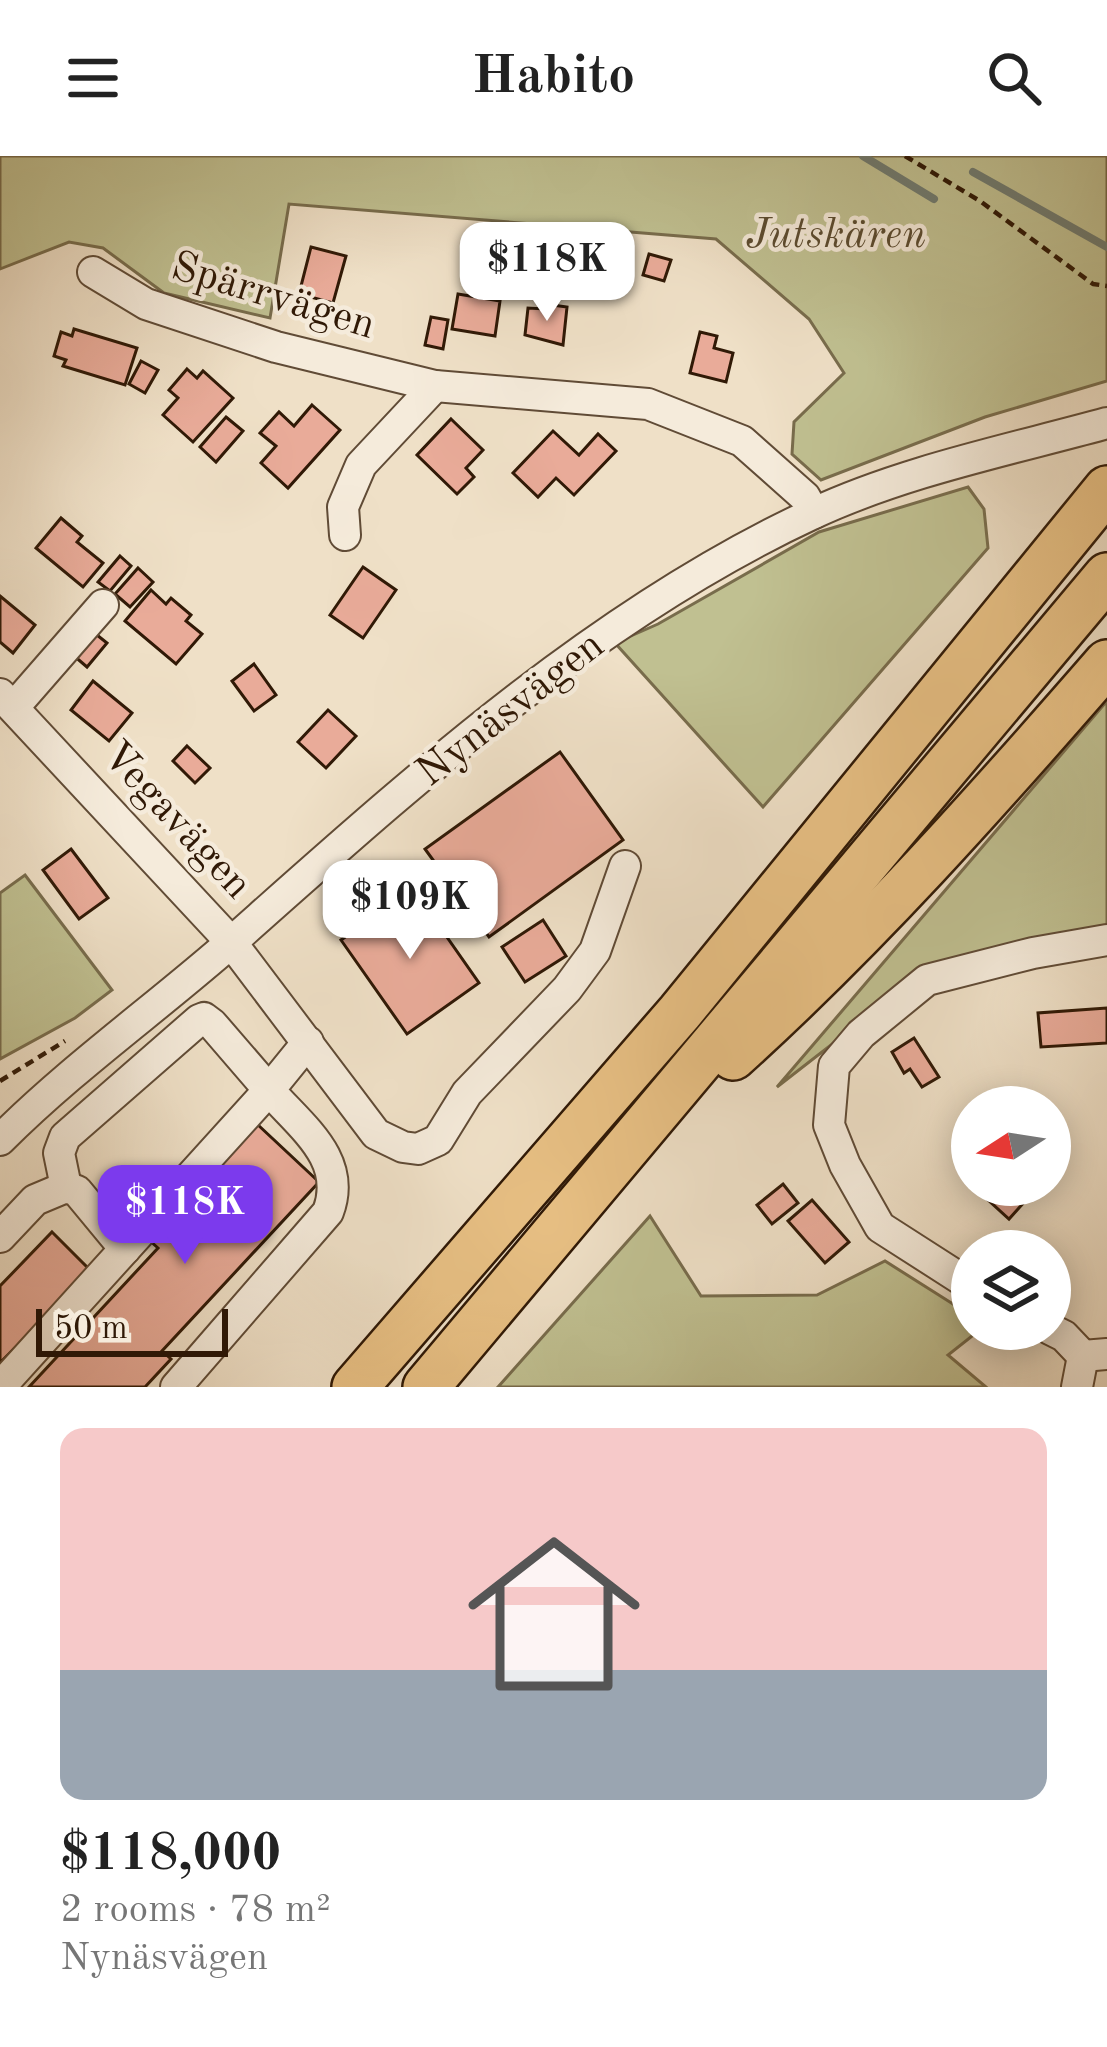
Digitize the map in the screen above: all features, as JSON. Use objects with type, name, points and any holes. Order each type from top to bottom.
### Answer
[{"type":"highway","points":[[355,1387],[680,1012],[1096,502]]},
{"type":"highway","points":[[426,1387],[1107,576]]},
{"type":"highway","points":[[610,1167],[801,996],[1000,786],[1107,663]]},
{"type":"street","name":"Spärrvägen","points":[[93,272],[146,304],[276,347],[434,386],[648,404],[742,441],[805,497],[814,513]]},
{"type":"street","points":[[345,535],[344,507],[361,465],[434,386]]},
{"type":"street","name":"Nynäsvägen","points":[[0,1140],[299,880],[509,707],[663,595],[814,513],[896,483],[1107,423]]},
{"type":"street","name":"Vegavägen","points":[[104,605],[7,700],[232,942],[376,1134],[418,1149],[437,1140],[467,1093],[567,989],[595,950],[625,866]]},
{"type":"street","points":[[951,1273],[880,1227],[845,1165],[830,1125],[834,1066],[861,1034],[928,980],[1107,940]]},
{"type":"street","points":[[66,1187],[59,1153],[65,1137],[204,1018],[331,1165],[336,1185],[328,1212],[176,1387]]},
{"type":"street","points":[[0,1387],[308,1042]]},
{"type":"street","points":[[0,1237],[35,1200],[66,1187],[77,1191],[125,1249]]},
{"type":"street","points":[[1077,1387],[1095,1355]]},
{"type":"path","points":[[905,156],[980,201],[1093,284],[1107,286]]},
{"type":"green space","name":"Jutskären","points":[[0,156],[1107,156],[1107,381],[985,417],[821,480],[792,454],[794,422],[844,373],[809,319],[716,239],[289,204],[270,318],[164,293],[103,248],[69,242],[0,269]]},
{"type":"green space","points":[[968,487],[984,509],[988,548],[763,807],[615,643],[658,624],[819,532]]},
{"type":"green space","points":[[1107,701],[1107,929],[930,968],[777,1087]]},
{"type":"green space","points":[[25,875],[112,990],[75,1018],[0,1059],[0,893]]},
{"type":"green space","points":[[650,1216],[701,1296],[817,1295],[885,1261],[951,1303],[954,1350],[948,1355],[986,1387],[498,1387]]},
{"type":"building","points":[[311,247],[346,256],[333,303],[299,294]]},
{"type":"building","points":[[649,254],[671,260],[664,281],[643,275]]},
{"type":"building","points":[[458,294],[500,301],[495,336],[452,329]]},
{"type":"building","points":[[545,304],[567,307],[563,345],[525,335],[528,308],[545,309]]},
{"type":"building","points":[[431,317],[448,320],[443,349],[425,345]]},
{"type":"building","points":[[74,329],[137,348],[125,385],[63,366],[66,360],[54,356],[61,332],[72,336]]},
{"type":"building","points":[[700,332],[717,336],[714,348],[733,353],[726,382],[690,373]]},
{"type":"building","points":[[141,361],[158,370],[145,393],[129,384]]},
{"type":"building","points":[[187,369],[197,378],[203,371],[233,398],[193,442],[163,415],[178,398],[169,390]]},
{"type":"building","points":[[312,405],[340,430],[288,488],[261,463],[276,446],[260,433],[279,412],[294,426]]},
{"type":"building","points":[[226,417],[243,431],[216,462],[200,447]]},
{"type":"building","points":[[451,419],[483,450],[466,468],[474,477],[457,494],[417,455]]},
{"type":"building","points":[[553,431],[579,455],[598,434],[616,451],[574,495],[556,478],[538,497],[513,473]]},
{"type":"building","points":[[61,518],[82,536],[77,542],[103,563],[83,587],[36,548]]},
{"type":"building","points":[[120,556],[131,566],[110,591],[98,582]]},
{"type":"building","points":[[363,567],[396,590],[363,638],[330,615]]},
{"type":"building","points":[[138,568],[153,582],[130,607],[115,594]]},
{"type":"building","points":[[151,590],[166,604],[171,598],[191,615],[186,621],[202,634],[176,664],[125,621]]},
{"type":"building","points":[[0,596],[35,625],[13,653],[0,642]]},
{"type":"building","points":[[92,631],[107,643],[87,667],[73,655]]},
{"type":"building","points":[[254,664],[276,695],[254,711],[232,681]]},
{"type":"building","points":[[93,681],[132,713],[109,741],[71,710]]},
{"type":"building","points":[[328,710],[356,736],[326,768],[298,742]]},
{"type":"building","points":[[187,746],[210,768],[195,783],[173,761]]},
{"type":"building","points":[[560,752],[623,840],[489,937],[425,849]]},
{"type":"building","points":[[71,849],[108,898],[79,919],[43,870]]},
{"type":"building","points":[[414,890],[479,983],[407,1034],[341,940]]},
{"type":"building","points":[[543,920],[566,956],[525,982],[502,947]]},
{"type":"building","points":[[1107,1008],[1107,1043],[1041,1047],[1038,1013]]},
{"type":"building","points":[[914,1038],[939,1077],[922,1087],[910,1069],[904,1073],[892,1052]]},
{"type":"building","points":[[257,1124],[319,1182],[162,1351],[171,1359],[145,1387],[29,1387],[158,1248],[149,1240]]},
{"type":"building","points":[[783,1184],[798,1203],[772,1224],[757,1205]]},
{"type":"building","points":[[812,1200],[849,1242],[825,1263],[788,1221]]},
{"type":"building","points":[[995,1206],[1021,1206],[1009,1219]]},
{"type":"building","points":[[52,1232],[91,1271],[0,1363],[0,1286]]},
{"type":"waterway","points":[[863,156],[934,199]]},
{"type":"waterway","points":[[973,172],[1107,247]]}]
